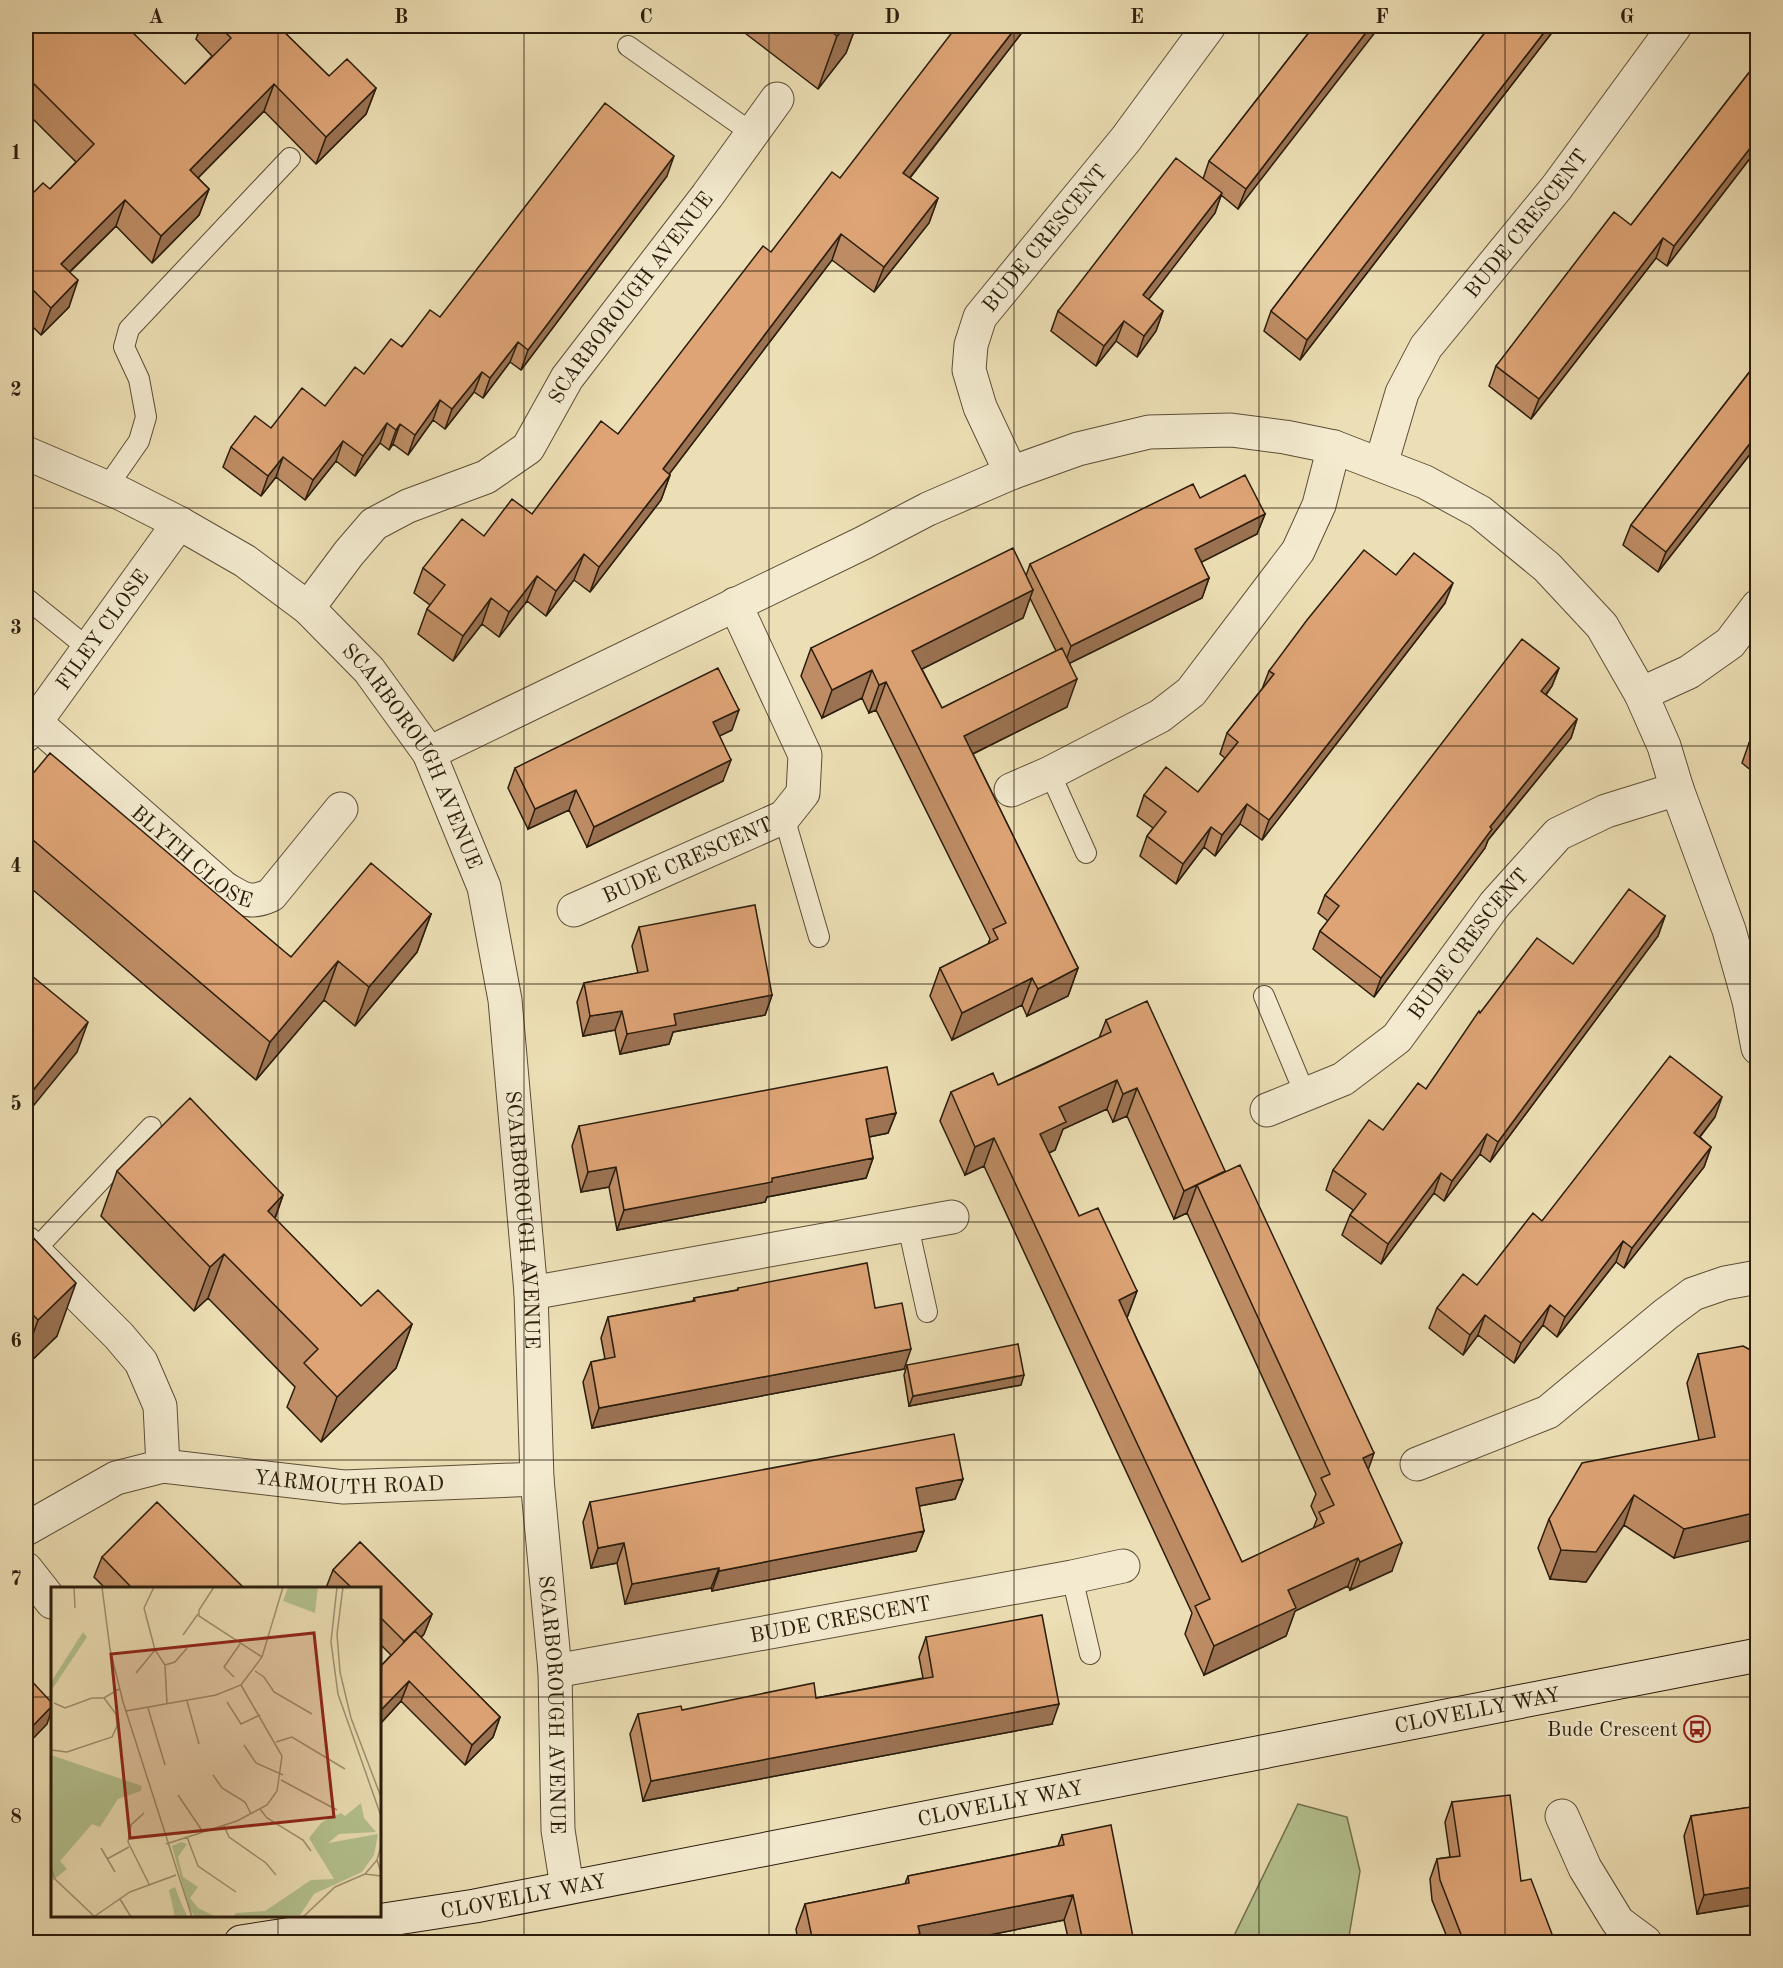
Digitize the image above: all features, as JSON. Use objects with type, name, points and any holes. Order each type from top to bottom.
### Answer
[{"type":"street","name":"BUDE CRESCENT","points":[[1011,473],[980,407],[969,370],[971,345],[980,317],[1126,139],[1209,26]]},
{"type":"street","name":"BUDE CRESCENT","points":[[1381,464],[1402,393],[1426,347],[1557,187],[1675,26]]},
{"type":"street","name":"SCARBOROUGH AVENUE","points":[[308,608],[374,524],[408,506],[486,477],[528,448],[567,378],[700,205],[777,99]]},
{"type":"street","points":[[429,753],[863,543],[928,509],[1011,473],[1078,449],[1149,432],[1231,430],[1285,437],[1334,447],[1425,482],[1480,512],[1547,567],[1602,626],[1641,694],[1664,746],[1677,789],[1729,930],[1749,1001],[1758,1048]]},
{"type":"street","points":[[1011,790],[1160,716],[1191,692],[1298,551],[1319,505],[1334,447]]},
{"type":"street","name":"SCARBOROUGH AVENUE","points":[[26,453],[107,487],[179,523],[245,561],[308,608],[369,670],[429,753],[484,887],[505,1000],[531,1293],[537,1479],[555,1671],[558,1830],[567,1887]]},
{"type":"street","name":"FILEY CLOSE","points":[[31,729],[179,523]]},
{"type":"street","name":"BUDE CRESCENT","points":[[574,910],[784,817],[803,793],[805,755],[735,604]]},
{"type":"street","points":[[1641,694],[1689,672],[1730,643],[1758,606]]},
{"type":"street","name":"BLYTH CLOSE","points":[[31,729],[224,888],[242,898],[257,901],[271,895],[341,809]]},
{"type":"street","name":"BUDE CRESCENT","points":[[1267,1110],[1343,1078],[1397,1038],[1495,904],[1558,834],[1606,811],[1677,789]]},
{"type":"street","points":[[531,1293],[952,1217]]},
{"type":"street","points":[[30,1247],[119,1336],[141,1362],[159,1406],[163,1466]]},
{"type":"street","points":[[1417,1464],[1548,1412],[1693,1294],[1725,1283],[1758,1277]]},
{"type":"street","name":"YARMOUTH ROAD","points":[[26,1529],[116,1478],[163,1466],[344,1487],[537,1479]]},
{"type":"street","name":"BUDE CRESCENT","points":[[555,1671],[1124,1566]]},
{"type":"street","points":[[26,1569],[51,1601]]},
{"type":"street","name":"CLOVELLY WAY","points":[[241,1942],[343,1935],[567,1887],[1758,1655]]},
{"type":"street","points":[[1562,1816],[1586,1869],[1618,1922],[1645,1942]]},
{"type":"lane","points":[[628,46],[752,133]]},
{"type":"lane","points":[[107,487],[139,441],[146,417],[139,379],[124,347],[129,329],[290,158]]},
{"type":"lane","points":[[26,598],[89,649]]},
{"type":"lane","points":[[1050,772],[1086,852]]},
{"type":"lane","points":[[784,817],[819,937]]},
{"type":"lane","points":[[1264,996],[1305,1094]]},
{"type":"lane","points":[[30,1247],[151,1127]]},
{"type":"lane","points":[[908,1226],[927,1312]]},
{"type":"lane","points":[[1072,1577],[1090,1654]]},
{"type":"green space","points":[[1298,1804],[1347,1817],[1360,1871],[1348,1942],[1231,1942]]},
{"type":"building","points":[[29,26],[126,26],[185,84],[231,38],[219,26],[278,26],[329,76],[347,59],[376,88],[326,137],[274,84],[190,170],[209,189],[161,236],[125,200],[61,264],[78,280],[51,308],[26,283],[26,200],[43,183],[50,189],[94,144],[31,81],[26,79],[26,29]]},
{"type":"building","points":[[824,26],[846,26],[837,36]]},
{"type":"building","points":[[957,26],[1017,26],[903,173],[938,198],[884,267],[841,234],[663,469],[670,475],[599,567],[584,554],[556,591],[537,576],[509,612],[491,598],[463,636],[427,609],[445,585],[423,568],[462,519],[484,536],[512,499],[532,514],[601,421],[618,434],[763,246],[771,252],[832,172],[840,178]]},
{"type":"building","points":[[1314,26],[1371,26],[1246,189],[1209,161]]},
{"type":"building","points":[[1490,26],[1549,26],[1307,340],[1271,311]]},
{"type":"building","points":[[1758,61],[1758,138],[1674,246],[1663,238],[1539,399],[1496,366],[1614,212],[1631,225]]},
{"type":"building","points":[[605,103],[674,156],[528,350],[518,342],[490,378],[482,372],[452,409],[440,400],[415,435],[400,424],[396,430],[387,423],[363,456],[343,441],[313,480],[283,457],[268,476],[231,447],[255,416],[271,428],[302,388],[325,406],[355,367],[364,374],[391,339],[402,347],[430,310],[440,317]]},
{"type":"building","points":[[1176,158],[1222,193],[1143,295],[1163,311],[1144,336],[1124,321],[1104,346],[1058,311]]},
{"type":"building","points":[[1758,361],[1758,433],[1666,552],[1631,525]]},
{"type":"building","points":[[1245,475],[1265,514],[1195,549],[1209,578],[1071,646],[1030,564],[1193,484],[1200,498]]},
{"type":"building","points":[[1013,548],[1033,590],[912,651],[942,708],[1062,648],[1077,679],[964,736],[1078,968],[1038,989],[1032,978],[962,1013],[940,968],[998,939],[993,929],[1006,923],[886,682],[879,685],[872,670],[832,690],[811,648]]},
{"type":"building","points":[[1364,550],[1396,575],[1414,553],[1453,583],[1269,820],[1247,804],[1222,835],[1211,827],[1183,864],[1147,836],[1166,812],[1144,795],[1166,767],[1198,792],[1238,742],[1227,733],[1274,674],[1269,671]]},
{"type":"building","points":[[1522,639],[1559,668],[1541,691],[1577,719],[1490,827],[1492,829],[1381,978],[1320,931],[1339,906],[1325,895]]},
{"type":"building","points":[[718,668],[739,710],[713,722],[731,760],[594,827],[576,790],[535,809],[515,768]]},
{"type":"building","points":[[1758,732],[1758,750],[1749,743]]},
{"type":"building","points":[[50,753],[291,957],[371,863],[431,914],[369,987],[338,961],[270,1042],[26,834],[26,782]]},
{"type":"building","points":[[1629,889],[1665,916],[1498,1142],[1487,1134],[1452,1181],[1441,1173],[1388,1244],[1350,1215],[1366,1194],[1333,1170],[1369,1120],[1383,1130],[1418,1083],[1426,1089],[1479,1011],[1480,1013],[1537,938],[1573,964]]},
{"type":"building","points":[[755,905],[772,995],[674,1014],[676,1025],[627,1034],[622,1011],[590,1016],[584,983],[648,971],[639,927]]},
{"type":"building","points":[[26,971],[88,1022],[26,1099]]},
{"type":"building","points":[[1147,1001],[1225,1171],[1184,1191],[1137,1088],[1123,1094],[1117,1080],[1059,1107],[1066,1122],[1040,1134],[1079,1216],[1098,1208],[1137,1291],[1119,1300],[1242,1562],[1324,1523],[1319,1512],[1334,1505],[1321,1478],[1330,1474],[1197,1185],[1240,1165],[1374,1453],[1363,1458],[1402,1543],[1360,1562],[1358,1558],[1288,1590],[1296,1608],[1214,1646],[1195,1606],[1210,1599],[994,1138],[975,1147],[951,1092],[993,1073],[998,1085],[1040,1066],[1111,1032],[1106,1020]]},
{"type":"building","points":[[1670,1056],[1722,1097],[1694,1133],[1711,1147],[1632,1248],[1623,1241],[1565,1317],[1550,1305],[1521,1343],[1485,1315],[1470,1335],[1437,1308],[1463,1274],[1477,1285],[1533,1213],[1542,1221]]},
{"type":"building","points":[[887,1067],[896,1113],[866,1119],[873,1158],[772,1178],[772,1182],[624,1210],[616,1167],[588,1172],[579,1126]]},
{"type":"building","points":[[190,1098],[283,1195],[268,1211],[361,1306],[378,1290],[412,1324],[337,1397],[304,1363],[318,1349],[224,1254],[210,1267],[117,1171]]},
{"type":"building","points":[[26,1230],[76,1283],[38,1320],[26,1308]]},
{"type":"building","points":[[867,1263],[875,1308],[902,1303],[911,1349],[599,1408],[591,1362],[615,1357],[608,1317],[695,1301],[694,1298],[738,1290],[738,1288]]},
{"type":"building","points":[[1018,1344],[1024,1375],[913,1396],[907,1365]]},
{"type":"building","points":[[1743,1346],[1758,1354],[1758,1512],[1684,1529],[1634,1495],[1596,1552],[1561,1550],[1549,1519],[1582,1463],[1715,1437],[1698,1354]]},
{"type":"building","points":[[954,1434],[963,1479],[916,1488],[924,1531],[719,1571],[719,1568],[632,1584],[624,1543],[598,1548],[590,1502]]},
{"type":"building","points":[[157,1502],[243,1587],[131,1587],[102,1557]]},
{"type":"building","points":[[360,1542],[432,1614],[404,1641],[381,1618],[381,1587],[351,1587],[333,1570]]},
{"type":"building","points":[[1042,1615],[1059,1704],[651,1781],[638,1714],[681,1706],[682,1710],[814,1683],[816,1698],[933,1677],[926,1637]]},
{"type":"building","points":[[415,1631],[500,1717],[472,1745],[409,1681],[381,1710],[381,1666]]},
{"type":"building","points":[[26,1675],[51,1702],[51,1707],[26,1733]]},
{"type":"building","points":[[1510,1795],[1521,1881],[1531,1879],[1555,1942],[1464,1942],[1440,1880],[1437,1859],[1460,1856],[1452,1802]]},
{"type":"building","points":[[1758,1806],[1758,1886],[1704,1895],[1691,1816]]},
{"type":"building","points":[[1111,1825],[1134,1942],[1083,1942],[1073,1895],[918,1926],[920,1934],[878,1942],[813,1942],[805,1904],[909,1883],[908,1876],[1064,1845],[1062,1835]]},
{"type":"place","name":"Bude Crescent","points":[[1697,1729]]}]
